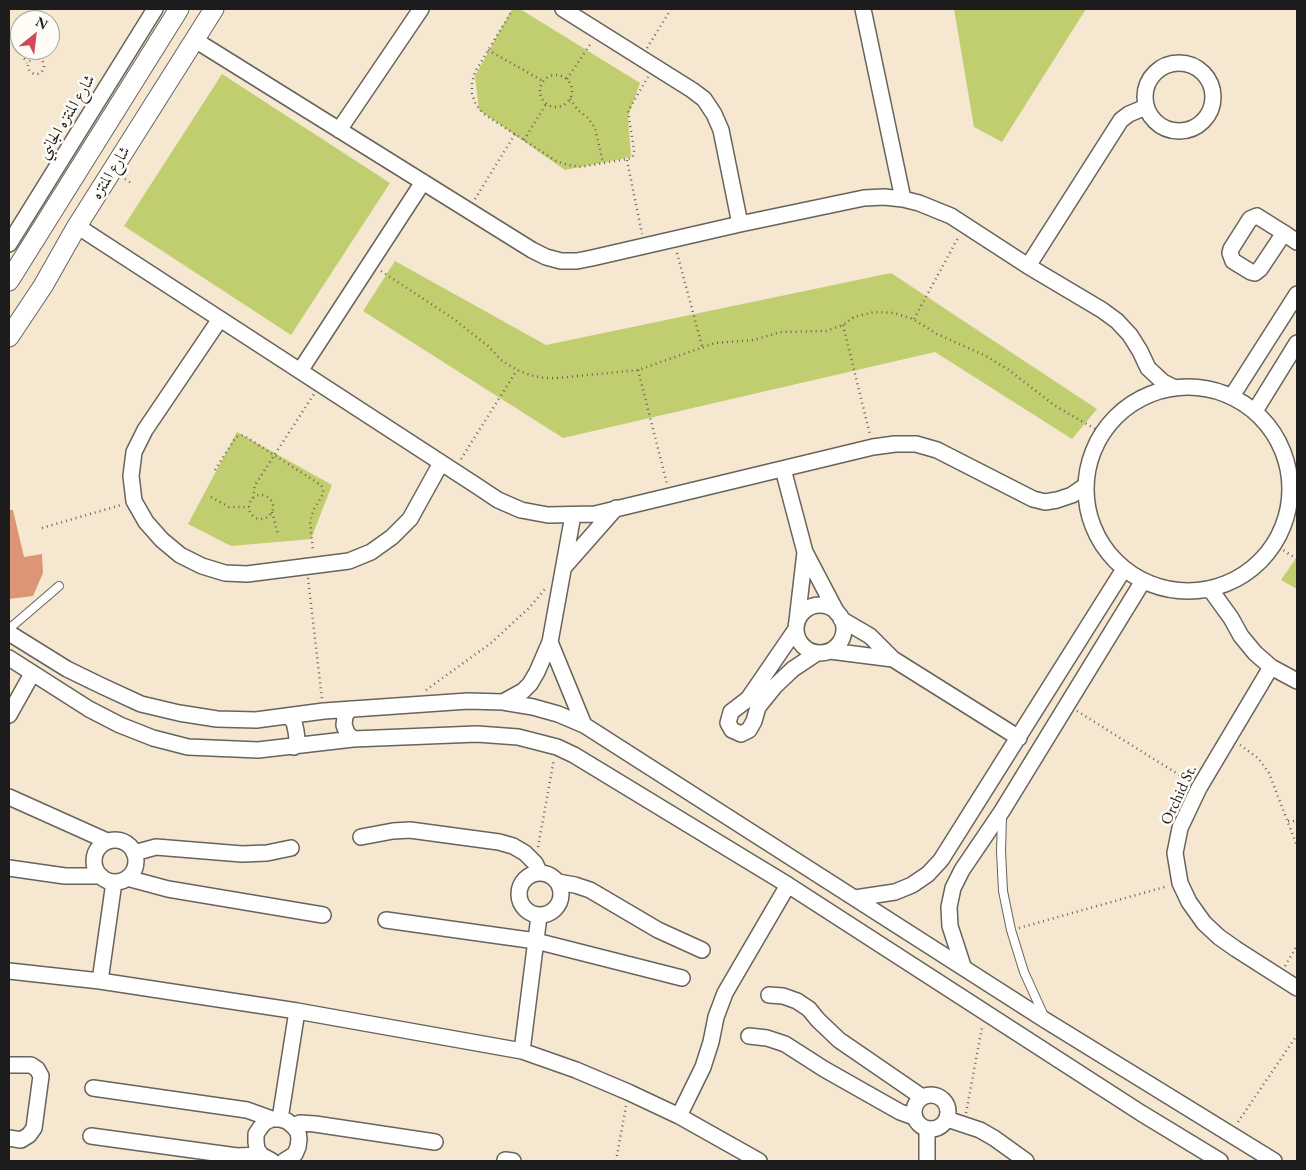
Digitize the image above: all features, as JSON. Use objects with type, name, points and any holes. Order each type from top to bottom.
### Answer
[{"type":"street","name":"شارع المنتزه الجانبي","points":[[9,244],[155,9]]},
{"type":"street","name":"شارع المنتزه","points":[[12,275],[180,9]]},
{"type":"street","name":"شارع المنتزه","points":[[9,337],[43,286],[77,226],[214,9]]},
{"type":"street","points":[[339,130],[421,9]]},
{"type":"street","points":[[563,9],[704,99],[714,114],[721,130],[740,224]]},
{"type":"street","points":[[863,9],[903,199]]},
{"type":"street","points":[[195,40],[532,250],[546,257],[561,261],[577,261],[864,198],[884,197],[903,199],[936,208],[1117,321],[1130,335],[1148,368],[1163,382],[1173,387]]},
{"type":"street","points":[[1185,63],[1193,66],[1206,76],[1213,91],[1212,108],[1203,121],[1189,130],[1180,131],[1164,128],[1151,118],[1146,107],[1144,94],[1149,79],[1155,72],[1169,64],[1185,63]]},
{"type":"street","points":[[1028,266],[1121,120],[1129,114],[1146,107]]},
{"type":"street","points":[[300,371],[423,182]]},
{"type":"street","points":[[77,226],[498,500],[522,510],[548,515],[594,514],[873,447],[895,444],[916,444],[937,450],[1033,500],[1044,502],[1057,500],[1072,495],[1085,486]]},
{"type":"street","points":[[1284,233],[1297,242]]},
{"type":"street","points":[[12,275],[43,286]]},
{"type":"street","points":[[1232,396],[1297,294]]},
{"type":"street","points":[[220,319],[145,430],[134,452],[131,476],[134,501],[146,522],[162,540],[180,555],[202,566],[225,573],[247,574],[349,561],[371,552],[392,537],[410,519],[447,467]]},
{"type":"street","points":[[1255,411],[1297,343]]},
{"type":"street","points":[[1142,397],[1148,368]]},
{"type":"street","points":[[1193,386],[1232,396],[1255,411],[1270,427],[1293,467],[1294,486],[1284,527],[1275,544],[1262,561],[1227,584],[1210,589],[1187,592],[1165,589],[1143,581],[1124,569],[1109,554],[1097,536],[1089,517],[1085,486],[1087,467],[1093,449],[1102,433],[1119,412],[1142,397],[1157,391],[1173,387],[1193,386]]},
{"type":"street","points":[[783,468],[805,552],[839,616],[843,634],[841,640],[783,677],[753,703],[796,625],[807,609],[823,605],[831,608],[839,616],[870,636],[893,659],[1019,738]]},
{"type":"street","points":[[1057,500],[1074,507],[1089,517]]},
{"type":"street","points":[[563,568],[616,508]]},
{"type":"street","points":[[503,702],[523,691],[530,684],[550,642],[573,515]]},
{"type":"street","points":[[805,552],[796,625],[797,638],[802,645],[809,650],[893,659]]},
{"type":"street","points":[[856,898],[895,892],[912,885],[928,874],[940,860],[1019,738],[1124,569]]},
{"type":"street","points":[[963,966],[950,926],[949,907],[953,888],[962,870],[1002,811],[1143,581]]},
{"type":"street","points":[[1227,584],[1231,618]]},
{"type":"street","points":[[1210,589],[1250,648],[1271,667],[1297,681]]},
{"type":"street","points":[[9,633],[68,669],[141,704],[217,719],[256,720],[324,711],[468,700],[503,702],[533,707],[558,714],[584,725],[1045,1020],[1274,1161]]},
{"type":"street","points":[[550,642],[584,725]]},
{"type":"street","points":[[9,658],[89,709],[120,725],[154,738],[188,747],[258,750],[353,739],[498,735],[518,737],[574,755],[788,884],[1220,1161]]},
{"type":"street","name":"Orchid St.","points":[[1271,667],[1199,788],[1180,828],[1175,853],[1180,883],[1189,902],[1204,923],[1219,937],[1297,988]]},
{"type":"street","points":[[9,715],[32,674]]},
{"type":"street","points":[[350,709],[345,716],[344,725],[346,733],[353,739]]},
{"type":"street","points":[[288,716],[294,722],[296,730],[294,747]]},
{"type":"street","points":[[9,797],[107,841],[120,841],[131,848],[134,854],[135,867],[114,879]]},
{"type":"street","points":[[361,838],[394,831],[410,830],[513,846],[525,853],[538,868],[558,882],[561,889],[560,902],[552,912],[539,916],[531,914],[524,909],[518,894],[520,886],[525,879],[538,868]]},
{"type":"street","points":[[107,841],[101,845],[94,857],[94,864],[114,879]]},
{"type":"street","points":[[134,854],[145,849],[156,848],[242,854],[267,853],[292,848]]},
{"type":"street","points":[[9,868],[65,876],[114,879],[168,890],[323,915]]},
{"type":"street","points":[[100,981],[114,879]]},
{"type":"street","points":[[558,882],[575,884],[590,890],[658,930],[702,950]]},
{"type":"street","points":[[679,1116],[703,1067],[716,1017],[725,993],[788,884]]},
{"type":"street","points":[[522,1051],[539,916]]},
{"type":"street","points":[[386,920],[536,941],[682,978]]},
{"type":"street","points":[[9,971],[100,981],[297,1011],[522,1051],[576,1070],[628,1092],[679,1116],[760,1161]]},
{"type":"street","points":[[769,995],[783,996],[797,1001],[809,1009],[839,1040],[922,1097]]},
{"type":"street","points":[[282,1121],[297,1011]]},
{"type":"street","points":[[748,1036],[768,1038],[785,1044],[824,1069],[900,1112],[914,1117],[919,1124],[927,1129],[937,1129],[945,1123],[948,1108],[943,1099],[933,1095],[922,1097],[915,1106],[914,1117]]},
{"type":"street","points":[[9,1065],[31,1065],[37,1069],[41,1076],[34,1128],[29,1135],[21,1140],[9,1138]]},
{"type":"street","points":[[93,1088],[247,1110],[282,1121],[298,1132],[298,1147],[295,1154],[288,1160]]},
{"type":"street","points":[[1158,1122],[1172,1098]]},
{"type":"street","points":[[947,1119],[964,1124],[994,1138],[1026,1161]]},
{"type":"street","points":[[267,1158],[257,1149],[256,1142],[256,1134],[265,1122],[282,1121],[315,1124],[435,1142]]},
{"type":"street","points":[[927,1129],[927,1161]]},
{"type":"street","points":[[91,1136],[237,1156],[267,1158]]},
{"type":"lane","points":[[9,629],[59,586]]},
{"type":"lane","points":[[1002,811],[1000,851],[1004,891],[1011,930],[1024,972],[1045,1020]]},
{"type":"path","points":[[513,9],[475,72],[472,94],[476,105],[484,114],[556,161],[581,167],[632,158],[634,154],[628,111],[655,66]]},
{"type":"path","points":[[641,58],[671,9]]},
{"type":"path","points":[[567,79],[599,31]]},
{"type":"path","points":[[9,39],[16,45],[33,74],[39,73],[43,69],[44,63],[40,59],[34,58],[28,64]]},
{"type":"path","points":[[488,50],[543,81]]},
{"type":"path","points":[[552,76],[562,76],[567,79],[572,88],[570,99],[567,103],[556,108],[542,101],[540,91],[543,81],[552,76]]},
{"type":"path","points":[[570,99],[595,128],[603,163]]},
{"type":"path","points":[[524,140],[546,104]]},
{"type":"path","points":[[468,210],[514,134]]},
{"type":"path","points":[[627,160],[645,246]]},
{"type":"path","points":[[913,319],[965,226]]},
{"type":"path","points":[[673,239],[702,346]]},
{"type":"path","points":[[368,264],[451,317],[488,346],[501,360],[517,370],[530,375],[558,378],[638,370],[715,343],[754,340],[780,332],[826,331],[843,325],[854,317],[874,312],[894,313],[913,319],[937,334],[984,355],[1009,370],[1054,405],[1102,433]]},
{"type":"path","points":[[843,325],[873,447]]},
{"type":"path","points":[[447,467],[517,370]]},
{"type":"path","points":[[638,370],[670,495]]},
{"type":"path","points":[[272,512],[261,519],[252,515],[249,507],[255,485],[321,385]]},
{"type":"path","points":[[215,470],[236,437],[244,435],[321,485],[324,489],[310,521],[311,566],[324,711]]},
{"type":"path","points":[[253,498],[261,495],[270,499],[278,534]]},
{"type":"path","points":[[211,497],[229,507],[249,507]]},
{"type":"path","points":[[42,528],[134,501]]},
{"type":"path","points":[[1275,544],[1297,559]]},
{"type":"path","points":[[404,704],[449,675],[491,643],[529,608],[546,588]]},
{"type":"path","points":[[1068,705],[1199,788]]},
{"type":"path","points":[[1227,740],[1244,747],[1258,758],[1269,773],[1297,846]]},
{"type":"path","points":[[538,868],[557,748]]},
{"type":"path","points":[[1288,821],[1297,821]]},
{"type":"path","points":[[1011,930],[1180,883]]},
{"type":"path","points":[[1278,976],[1297,946]]},
{"type":"path","points":[[964,1124],[985,1011]]},
{"type":"path","points":[[1230,1134],[1297,1035]]},
{"type":"path","points":[[616,1161],[628,1092]]},
{"type":"green space","points":[[512,9],[520,9],[640,83],[628,117],[631,157],[565,170],[479,110],[475,76]]},
{"type":"green space","points":[[954,9],[1086,9],[1002,142],[974,127]]},
{"type":"green space","points":[[222,74],[390,183],[291,335],[124,226]]},
{"type":"green space","points":[[395,261],[546,345],[891,273],[1097,409],[1072,439],[935,352],[563,438],[363,311]]},
{"type":"green space","points":[[237,432],[332,485],[311,539],[231,546],[188,524]]},
{"type":"green space","points":[[1297,557],[1297,589],[1281,580]]},
{"type":"building","points":[[9,510],[13,510],[24,557],[42,554],[43,573],[33,596],[9,599]]}]
